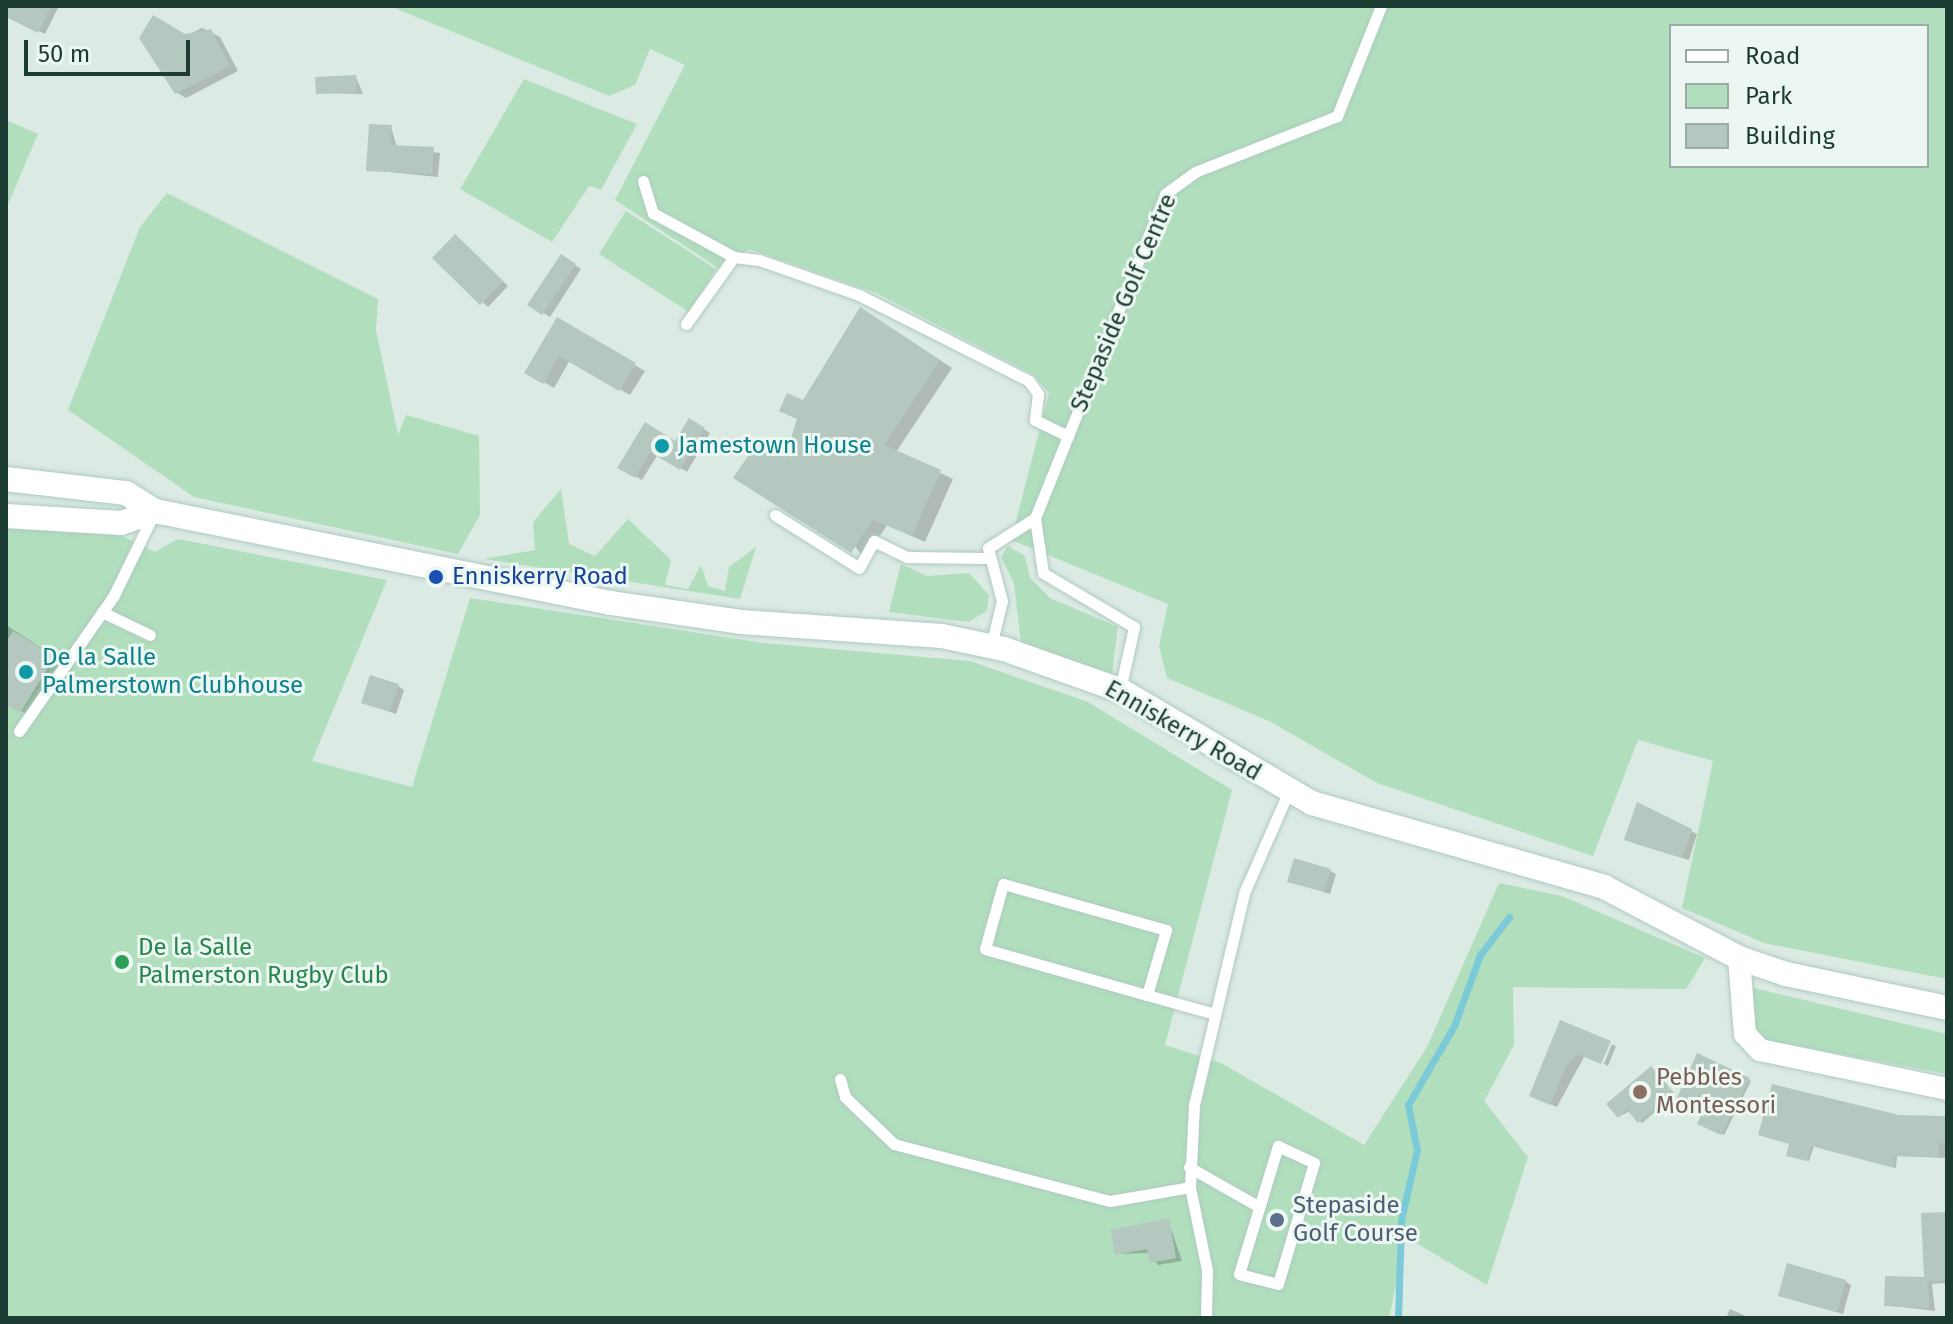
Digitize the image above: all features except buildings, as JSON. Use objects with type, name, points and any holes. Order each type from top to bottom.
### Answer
[{"type":"main road","name":"Enniskerry Road","points":[[6,472],[7,516],[121,523],[155,511]]},
{"type":"main road","name":"Enniskerry Road","points":[[6,479],[126,493],[155,511],[611,603],[991,646],[1120,690],[1288,793],[1604,887],[1739,958],[1947,1008]]},
{"type":"street","points":[[1739,958],[1745,1034],[1760,1050],[1947,1089]]},
{"type":"lane","name":"Stepaside Golf Centre","points":[[1035,518],[1165,194],[1195,172],[1337,116],[1381,6]]},
{"type":"lane","points":[[643,181],[653,213],[734,257],[859,295],[1029,381],[1038,394],[1035,420],[1068,436]]},
{"type":"lane","points":[[686,324],[734,257]]},
{"type":"lane","points":[[19,731],[102,612],[155,511]]},
{"type":"lane","points":[[775,515],[859,568],[874,541],[907,557],[986,558]]},
{"type":"lane","points":[[991,646],[1002,601],[986,558],[996,539],[1035,518],[1043,573],[1134,627],[1120,690]]},
{"type":"lane","points":[[102,612],[150,635]]},
{"type":"lane","points":[[1206,1318],[1207,1270],[1190,1187],[1194,1105],[1244,893],[1288,793]]},
{"type":"lane","points":[[1147,995],[1166,930],[1003,884],[985,949],[1147,995],[1215,1014]]},
{"type":"lane","points":[[840,1079],[845,1097],[894,1144],[1110,1201],[1190,1187]]},
{"type":"lane","points":[[1273,1149],[1311,1157],[1278,1284],[1239,1274],[1256,1205],[1273,1149]]},
{"type":"lane","points":[[1189,1167],[1256,1205]]},
{"type":"green space","points":[[390,6],[1947,6],[1947,979],[1764,943],[1682,908],[1713,761],[1638,740],[1593,856],[1377,783],[1269,721],[1167,678],[1159,646],[1168,604],[1011,540],[1049,393],[1034,375],[876,293],[749,249],[718,268],[615,200],[685,65],[650,49],[635,85],[609,96]]},
{"type":"green space","points":[[524,79],[637,124],[601,190],[589,186],[552,242],[460,189]]},
{"type":"green space","points":[[6,120],[38,134],[6,209]]},
{"type":"green space","points":[[167,193],[378,299],[376,330],[398,435],[406,415],[479,436],[480,515],[458,554],[194,497],[68,410],[140,227]]},
{"type":"green space","points":[[626,211],[716,269],[689,312],[599,254]]},
{"type":"green space","points":[[561,489],[569,544],[595,556],[628,519],[671,560],[665,585],[688,589],[701,565],[708,586],[725,591],[729,567],[756,547],[740,599],[484,559],[535,550],[533,522]]},
{"type":"green space","points":[[6,528],[118,534],[155,552],[178,539],[387,580],[312,761],[412,787],[470,598],[764,643],[970,661],[1088,702],[1232,790],[1165,1045],[1221,1063],[1364,1145],[1427,1047],[1499,883],[1562,896],[1705,958],[1686,989],[1513,987],[1514,1045],[1484,1101],[1528,1157],[1487,1285],[1406,1237],[1389,1318],[6,1318]]},
{"type":"green space","points":[[1008,546],[1025,556],[1030,578],[1050,598],[1118,627],[1112,674],[1021,643],[1014,584],[1001,557]]},
{"type":"green space","points":[[901,564],[927,576],[969,573],[989,595],[987,611],[968,622],[889,612]]},
{"type":"green space","points":[[1745,986],[1947,1034],[1947,1074],[1759,1039],[1748,1026]]},
{"type":"waterway","points":[[1398,1318],[1401,1220],[1417,1150],[1408,1105],[1454,1026],[1480,955],[1509,917]]},
{"type":"place","name":"Jamestown House","points":[[662,446]]},
{"type":"place","name":"Enniskerry Road","points":[[436,577]]},
{"type":"place","name":"De la Salle Palmerstown Clubhouse","points":[[26,672]]},
{"type":"place","name":"De la Salle Palmerston Rugby Club","points":[[122,962]]},
{"type":"place","name":"Pebbles Montessori","points":[[1640,1092]]},
{"type":"place","name":"Stepaside Golf Course","points":[[1277,1220]]}]
